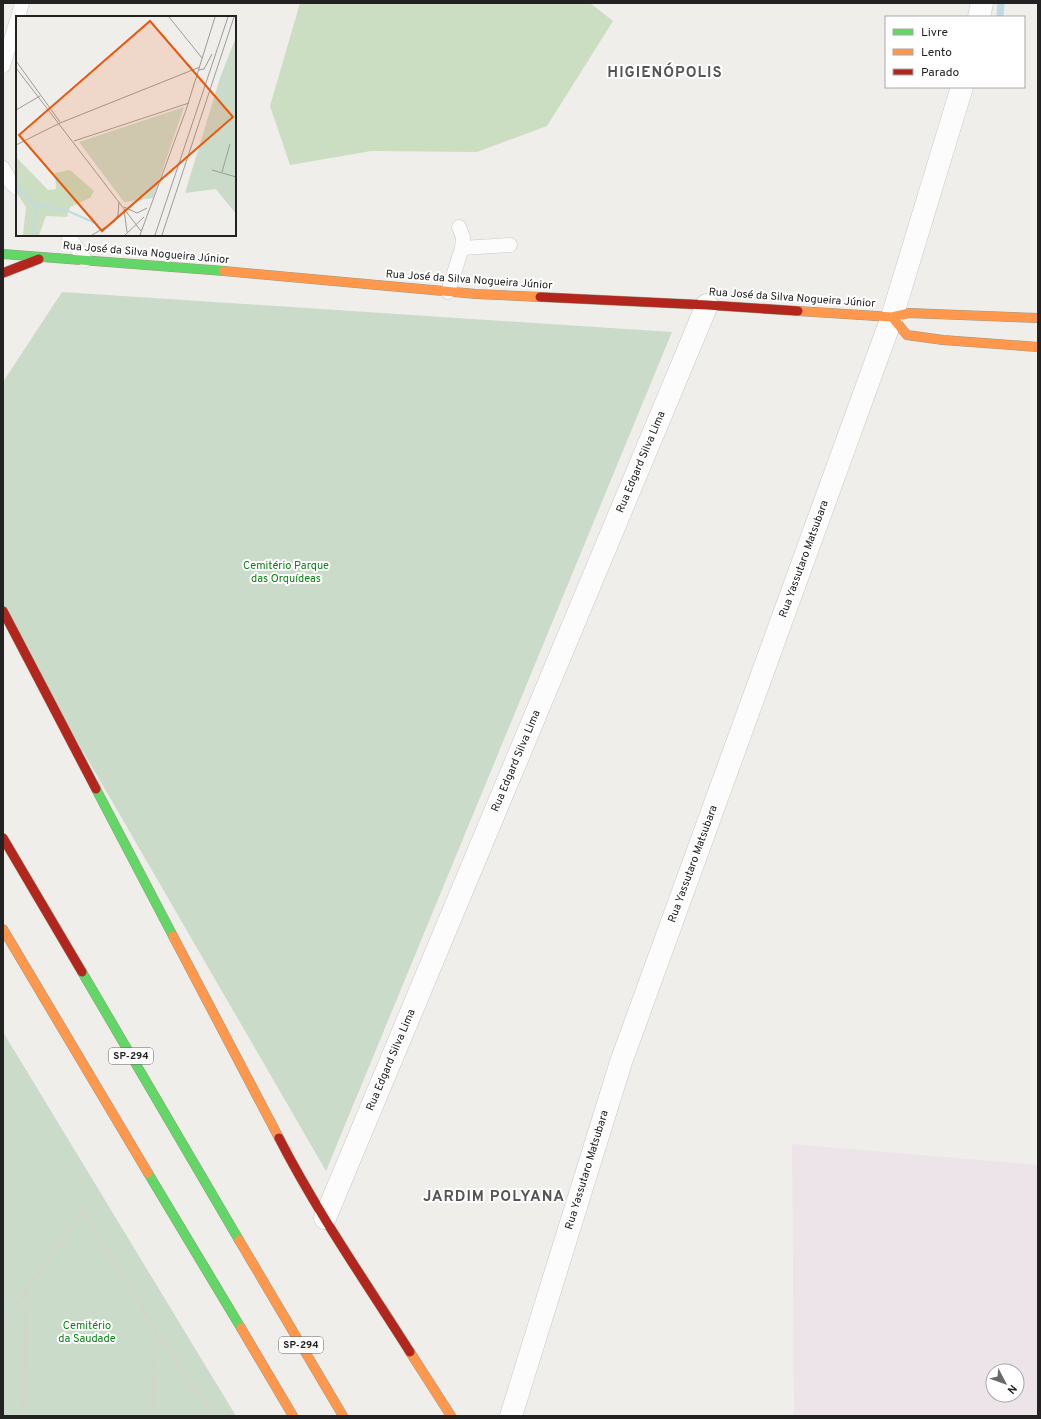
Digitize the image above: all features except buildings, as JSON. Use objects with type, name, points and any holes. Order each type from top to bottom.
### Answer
[{"type":"main road","name":"Rua José da Silva Nogueira Júnior","points":[[17,245],[44,257]]},
{"type":"main road","name":"Rua José da Silva Nogueira Júnior","points":[[3,254],[484,295],[707,304],[892,317],[909,312],[1038,318]]},
{"type":"main road","points":[[3,273],[44,257]]},
{"type":"main road","points":[[892,317],[907,335],[943,340],[1038,347]]},
{"type":"main road","points":[[3,611],[293,1165],[451,1416]]},
{"type":"main road","name":"SP-294","points":[[3,838],[343,1416]]},
{"type":"main road","points":[[3,929],[293,1416]]},
{"type":"street","points":[[979,16],[982,3]]},
{"type":"street","name":"Rua Yassutaro Matsubara","points":[[511,1416],[621,1062],[892,317],[962,88]]},
{"type":"street","name":"Rua Edgard Silva Lima","points":[[325,1218],[707,304]]},
{"type":"lane","points":[[18,16],[22,3]]},
{"type":"lane","points":[[3,66],[16,23]]},
{"type":"lane","points":[[3,168],[11,183],[16,187]]},
{"type":"lane","points":[[448,292],[462,248],[463,237],[460,227]]},
{"type":"lane","points":[[69,236],[85,260]]},
{"type":"lane","points":[[462,248],[510,245]]},
{"type":"path","points":[[3,1323],[84,1211],[155,1328],[212,1416]]},
{"type":"path","points":[[23,1416],[27,1289]]},
{"type":"path","points":[[153,1416],[155,1328]]},
{"type":"shaded area","points":[[792,1144],[1038,1165],[1038,1416],[794,1416]]},
{"type":"green space","points":[[300,3],[590,3],[613,21],[547,126],[477,152],[371,151],[290,165],[270,106]]},
{"type":"green space","name":"Cemitério Parque das Orquídeas","points":[[62,292],[672,332],[326,1171],[3,613],[3,382]]},
{"type":"green space","name":"Cemitério da Saudade","points":[[3,1032],[236,1416],[3,1416]]},
{"type":"waterway","points":[[1000,16],[1001,3]]},
{"type":"traffic: fast","points":[[3,254],[224,271]]},
{"type":"traffic: fast","points":[[96,789],[173,936]]},
{"type":"traffic: fast","points":[[82,972],[239,1240]]},
{"type":"traffic: fast","points":[[148,1173],[241,1328]]},
{"type":"traffic: slow","points":[[224,271],[476,294],[540,297]]},
{"type":"traffic: slow","points":[[798,311],[892,317],[909,313],[1038,318]]},
{"type":"traffic: slow","points":[[892,317],[907,335],[943,340],[1038,347]]},
{"type":"traffic: slow","points":[[3,929],[148,1173]]},
{"type":"traffic: slow","points":[[173,936],[279,1138]]},
{"type":"traffic: slow","points":[[239,1240],[343,1416]]},
{"type":"traffic: slow","points":[[241,1328],[293,1416]]},
{"type":"traffic: slow","points":[[410,1352],[451,1416]]},
{"type":"traffic: jam","points":[[3,273],[39,259]]},
{"type":"traffic: jam","points":[[540,297],[798,311]]},
{"type":"traffic: jam","points":[[3,611],[96,789]]},
{"type":"traffic: jam","points":[[3,838],[82,972]]},
{"type":"traffic: jam","points":[[279,1138],[325,1220],[410,1352]]},
{"type":"district","name":"HIGIENÓPOLIS","points":[[665,73]]},
{"type":"district","name":"JARDIM POLYANA","points":[[494,1197]]}]
